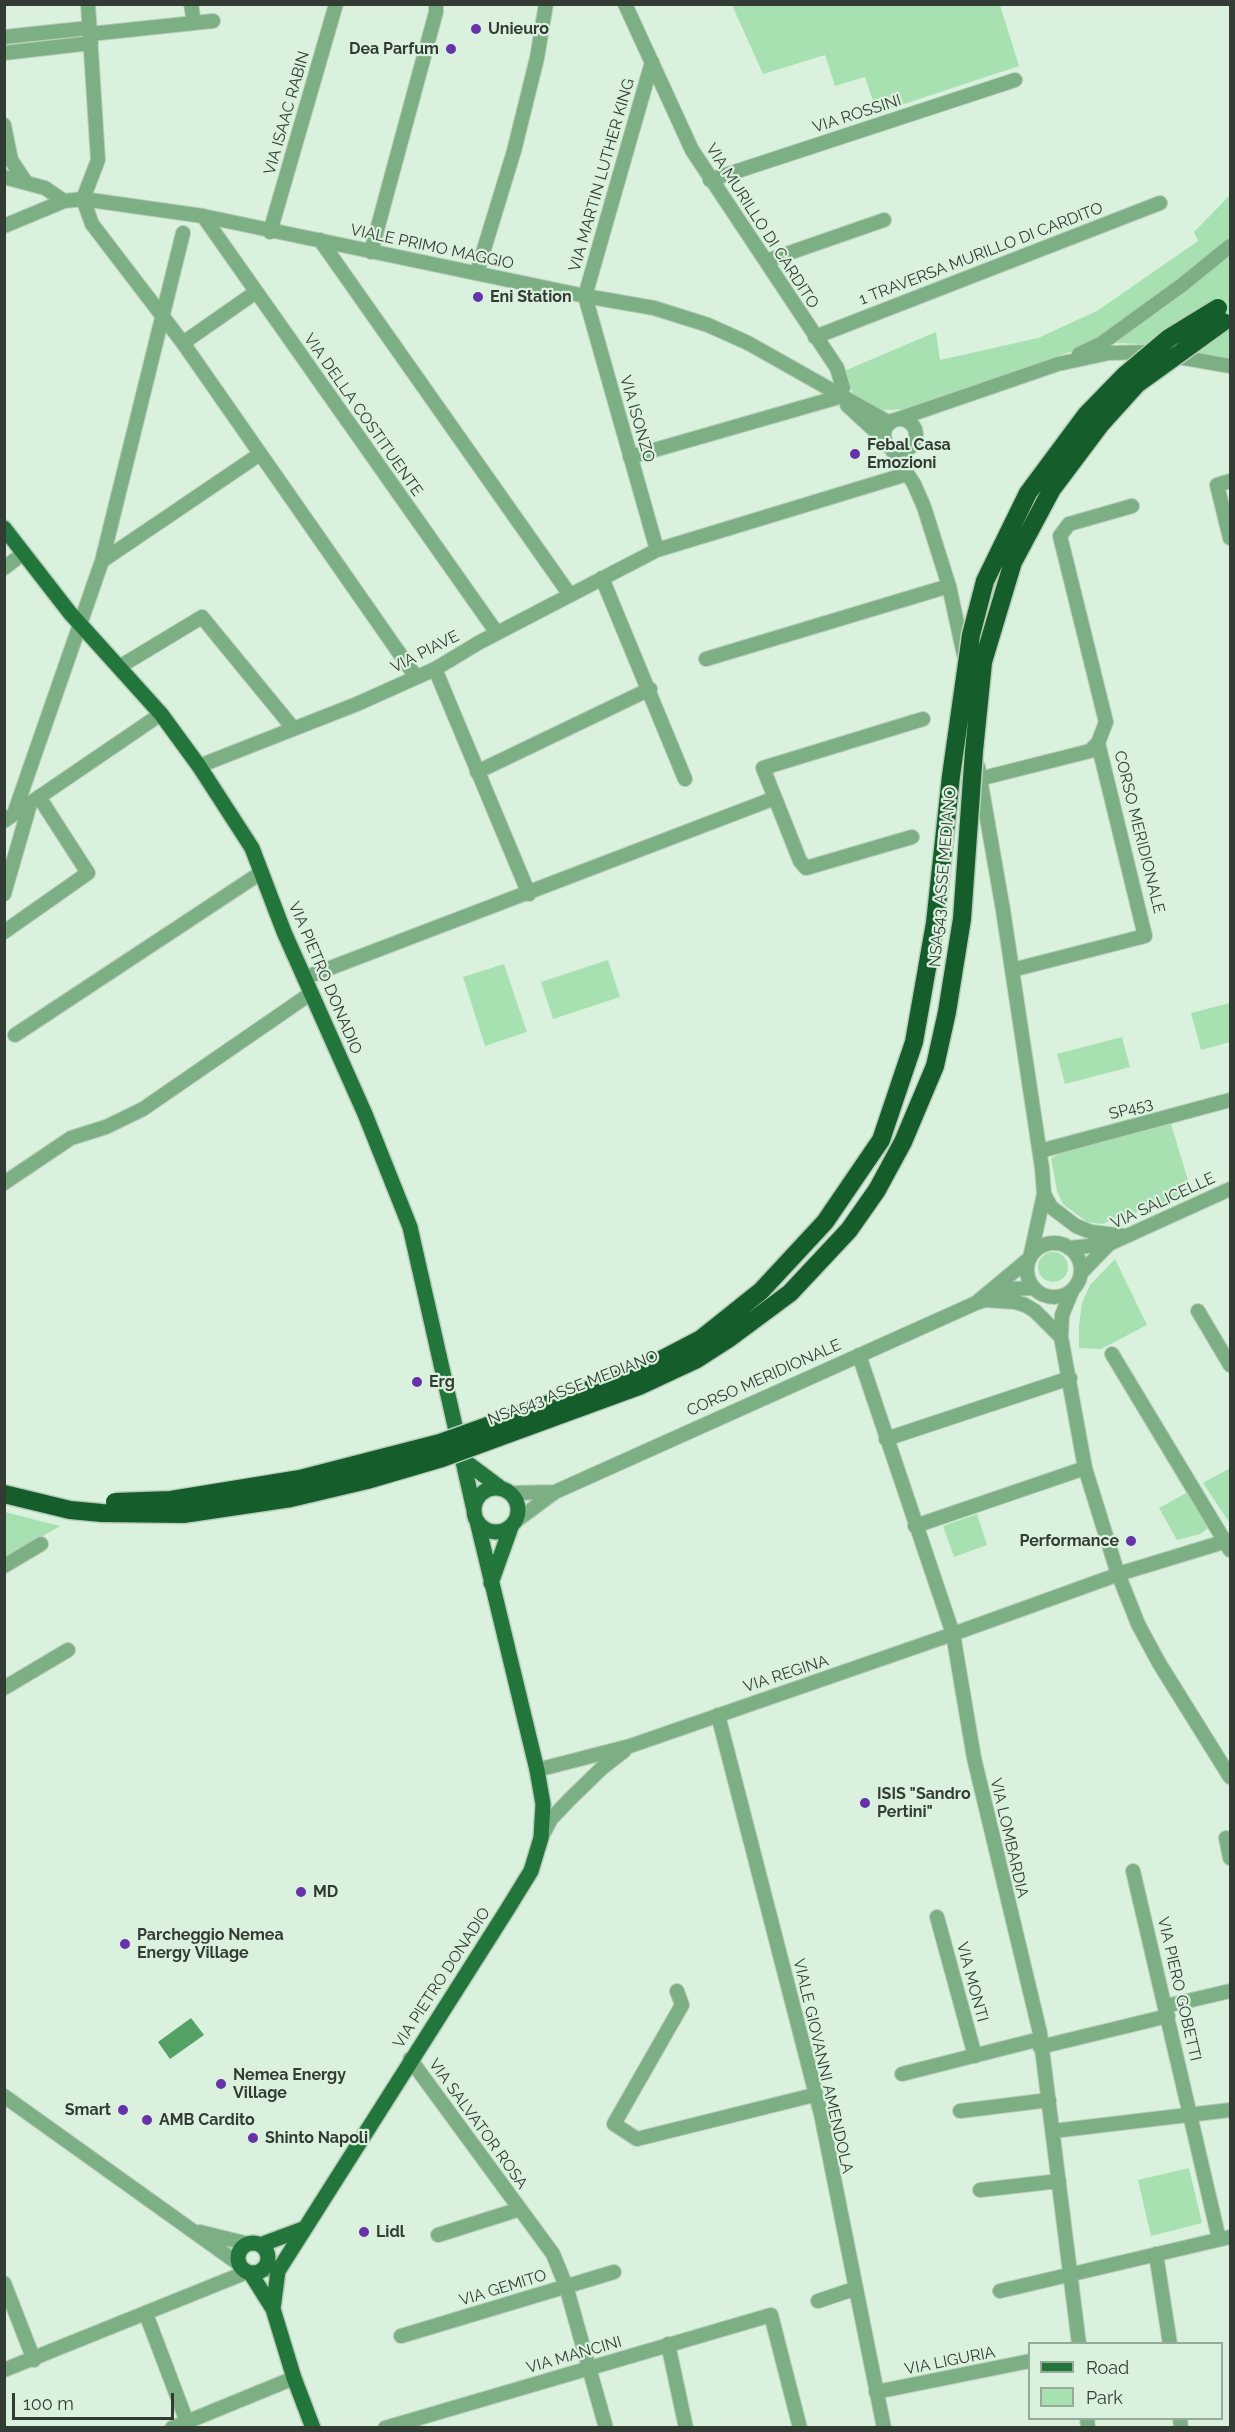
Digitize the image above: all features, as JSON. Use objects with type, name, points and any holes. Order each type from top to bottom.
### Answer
[{"type":"highway","name":"NSA543 ASSE MEDIANO","points":[[4,1486],[90,1503],[171,1500],[321,1474],[440,1443],[636,1373],[701,1339],[761,1290],[825,1222],[880,1140],[914,1042],[935,923],[951,776],[970,635],[985,581],[1028,493],[1086,415],[1124,376],[1169,338],[1221,315],[1137,384],[1100,425],[1052,489],[1013,562],[983,662],[962,919],[947,1012],[935,1066],[903,1142],[877,1190],[842,1238],[790,1293],[697,1359],[639,1386],[442,1458],[367,1480],[291,1498],[183,1514],[102,1513],[70,1510],[4,1494]]},
{"type":"main road","name":"VIA PIETRO DONADIO","points":[[4,528],[82,626],[161,714],[199,766],[252,848],[310,994],[365,1114],[410,1227],[543,1804],[541,1838],[531,1871],[303,2229],[258,2269],[294,2378],[313,2427]]},
{"type":"main road","points":[[462,1459],[506,1491],[518,1506],[491,1583]]},
{"type":"main road","points":[[506,1491],[483,1492],[475,1516],[492,1532],[513,1524]]},
{"type":"main road","points":[[273,2309],[258,2269],[240,2251],[303,2229]]},
{"type":"main road","points":[[255,2244],[268,2253],[258,2269]]},
{"type":"street","points":[[88,4],[98,160],[83,199],[92,224],[183,343],[416,677]]},
{"type":"street","points":[[191,4],[194,23]]},
{"type":"street","name":"VIA ISAAC RABIN","points":[[270,231],[336,4]]},
{"type":"street","points":[[371,252],[436,12],[436,4]]},
{"type":"street","points":[[477,272],[514,152],[537,58],[546,4]]},
{"type":"street","name":"VIA MURILLO DI CARDITO","points":[[625,4],[692,150],[841,379],[843,388],[839,397]]},
{"type":"street","points":[[4,53],[90,35],[213,21]]},
{"type":"street","points":[[4,37],[90,35]]},
{"type":"street","name":"VIA MARTIN LUTHER KING","points":[[585,297],[652,62]]},
{"type":"street","name":"VIA ROSSINI","points":[[710,180],[1015,80]]},
{"type":"street","points":[[4,125],[11,160],[25,181]]},
{"type":"street","points":[[4,177],[45,188],[64,201]]},
{"type":"street","name":"VIALE PRIMO MAGGIO","points":[[4,226],[64,201],[83,199],[203,216],[477,272],[585,297],[654,308],[708,325],[748,343],[839,397],[894,421]]},
{"type":"street","name":"1 TRAVERSA MURILLO DI CARDITO","points":[[815,337],[1160,203]]},
{"type":"street","name":"VIA DELLA COSTITUENTE","points":[[203,216],[497,633]]},
{"type":"street","points":[[766,261],[884,220]]},
{"type":"street","points":[[9,818],[82,626],[102,561],[183,232]]},
{"type":"street","points":[[320,240],[570,595]]},
{"type":"street","points":[[1072,1291],[1055,1298],[1046,1296],[1034,1288],[1028,1276],[1044,1194],[1040,1151],[980,779],[963,646],[949,586],[924,507],[888,443],[885,431],[894,421],[1058,364],[1102,343],[1182,285],[1230,246]]},
{"type":"street","points":[[183,343],[256,292]]},
{"type":"street","name":"VIA ISONZO","points":[[585,297],[657,550]]},
{"type":"street","points":[[1058,364],[1109,353],[1150,352],[1230,366]]},
{"type":"street","points":[[888,443],[905,450],[914,436],[940,408],[968,395]]},
{"type":"street","points":[[630,457],[839,397]]},
{"type":"street","name":"VIALE PRIMO MAGGIO","points":[[839,397],[888,443]]},
{"type":"street","points":[[894,421],[908,421],[914,436],[907,474]]},
{"type":"street","points":[[102,561],[260,454]]},
{"type":"street","name":"VIA PIAVE","points":[[199,766],[357,704],[435,669],[497,633],[657,550],[907,474]]},
{"type":"street","points":[[1230,481],[1217,485],[1230,538]]},
{"type":"street","name":"CORSO MERIDIONALE","points":[[980,779],[1090,751],[1098,743],[1106,722],[1060,536],[1069,524],[1132,506]]},
{"type":"street","points":[[4,568],[24,553]]},
{"type":"street","points":[[602,578],[650,689],[685,779]]},
{"type":"street","points":[[706,659],[949,586]]},
{"type":"street","points":[[119,667],[202,617],[293,728]]},
{"type":"street","points":[[435,669],[529,894]]},
{"type":"street","points":[[477,772],[650,689]]},
{"type":"street","points":[[9,818],[161,714]]},
{"type":"street","points":[[912,837],[806,868],[800,861],[763,768],[923,719]]},
{"type":"street","name":"CORSO MERIDIONALE","points":[[1012,970],[1145,936],[1098,743]]},
{"type":"street","points":[[304,978],[529,894],[775,798]]},
{"type":"street","points":[[4,894],[34,800]]},
{"type":"street","points":[[4,932],[88,873],[34,800]]},
{"type":"street","points":[[15,1035],[262,872]]},
{"type":"street","points":[[4,1183],[71,1138],[106,1127],[143,1109],[310,994]]},
{"type":"street","name":"SP453","points":[[1040,1151],[1230,1100]]},
{"type":"street","name":"VIA SALICELLE","points":[[1109,1244],[1230,1189]]},
{"type":"street","points":[[1044,1194],[1051,1207],[1076,1226],[1091,1232],[1127,1236]]},
{"type":"street","points":[[981,1299],[1040,1247],[1047,1244],[1062,1244],[1069,1248],[1079,1259],[1081,1273]]},
{"type":"street","points":[[1069,1248],[1109,1244]]},
{"type":"street","points":[[1109,1244],[1081,1273],[1062,1315],[1061,1337],[1085,1468],[1118,1575],[1138,1624],[1159,1663],[1230,1777]]},
{"type":"street","points":[[981,1299],[1010,1289],[1034,1288]]},
{"type":"street","points":[[981,1299],[1024,1305],[1035,1311],[1061,1337]]},
{"type":"street","name":"CORSO MERIDIONALE","points":[[555,1492],[981,1299]]},
{"type":"street","points":[[1198,1311],[1230,1365]]},
{"type":"street","points":[[953,1634],[1118,1575],[1229,1544],[1112,1354]]},
{"type":"street","name":"VIA LOMBARDIA","points":[[859,1355],[915,1527],[953,1634],[974,1758],[1040,2043],[1072,2274],[1079,2342]]},
{"type":"street","points":[[886,1439],[1070,1378]]},
{"type":"street","points":[[915,1527],[1085,1468]]},
{"type":"street","points":[[506,1491],[555,1492]]},
{"type":"street","points":[[513,1524],[555,1492]]},
{"type":"street","points":[[4,1566],[41,1544]]},
{"type":"street","name":"VIA REGINA","points":[[537,1770],[630,1746],[953,1634]]},
{"type":"street","points":[[4,1688],[68,1650]]},
{"type":"street","name":"VIALE GIOVANNI AMENDOLA","points":[[718,1715],[814,2095],[884,2427]]},
{"type":"street","name":"VIA REGINA","points":[[541,1838],[551,1819],[570,1799],[602,1767],[630,1746]]},
{"type":"street","points":[[1226,1838],[1230,1858]]},
{"type":"street","name":"VIA PIERO GOBETTI","points":[[1133,1871],[1191,2116],[1225,2238]]},
{"type":"street","name":"VIA MONTI","points":[[937,1917],[975,2056]]},
{"type":"street","points":[[677,1991],[682,2005],[614,2124],[638,2139],[814,2095]]},
{"type":"street","points":[[902,2074],[1167,2011],[1230,1991]]},
{"type":"street","name":"VIA SALVATOR ROSA","points":[[410,2059],[553,2254],[566,2286],[606,2427]]},
{"type":"street","points":[[4,2096],[192,2231],[258,2269]]},
{"type":"street","points":[[960,2111],[1049,2100]]},
{"type":"street","points":[[1053,2131],[1230,2110]]},
{"type":"street","points":[[980,2190],[1059,2181]]},
{"type":"street","name":"VIA SALVATOR ROSA","points":[[438,2235],[520,2209]]},
{"type":"street","points":[[192,2231],[255,2244]]},
{"type":"street","points":[[1000,2291],[1225,2238]]},
{"type":"street","points":[[1156,2254],[1170,2342]]},
{"type":"street","points":[[4,2370],[258,2269]]},
{"type":"street","name":"VIA GEMITO","points":[[401,2336],[614,2272]]},
{"type":"street","points":[[4,2283],[33,2360]]},
{"type":"street","points":[[818,2301],[854,2289]]},
{"type":"street","points":[[146,2314],[187,2422]]},
{"type":"street","name":"VIA MANCINI","points":[[385,2427],[771,2315],[800,2427]]},
{"type":"street","points":[[668,2344],[687,2427]]},
{"type":"street","name":"VIA LIGURIA","points":[[876,2392],[1028,2361]]},
{"type":"street","points":[[172,2427],[294,2378]]},
{"type":"green space","points":[[732,5],[1000,5],[1019,66],[877,113],[865,77],[835,86],[825,55],[763,74]]},
{"type":"green space","points":[[1230,197],[1230,238],[1161,295],[1101,338],[1072,351],[913,409],[883,410],[861,403],[855,398],[844,371],[936,332],[940,360],[1038,338],[1097,311],[1198,241],[1194,232]]},
{"type":"green space","points":[[1230,252],[1230,359],[1144,344],[1111,343],[1167,306]]},
{"type":"green space","points":[[608,960],[620,997],[553,1019],[541,982]]},
{"type":"green space","points":[[504,964],[527,1032],[485,1046],[463,977]]},
{"type":"green space","points":[[1230,1003],[1230,1042],[1201,1050],[1191,1013]]},
{"type":"green space","points":[[1122,1037],[1130,1067],[1065,1084],[1057,1054]]},
{"type":"green space","points":[[1171,1124],[1191,1190],[1175,1199],[1102,1224],[1087,1222],[1063,1204],[1057,1191],[1051,1158],[1063,1152]]},
{"type":"green space","points":[[1053,1252],[1063,1257],[1068,1267],[1063,1277],[1053,1282],[1043,1277],[1038,1267],[1043,1257]]},
{"type":"green space","points":[[1115,1259],[1147,1325],[1101,1349],[1079,1348],[1082,1303],[1090,1285]]},
{"type":"green space","points":[[1230,1468],[1230,1522],[1229,1522],[1203,1483]]},
{"type":"green space","points":[[1188,1492],[1208,1528],[1200,1534],[1177,1540],[1159,1508]]},
{"type":"green space","points":[[5,1512],[60,1526],[5,1558]]},
{"type":"green space","points":[[977,1514],[987,1545],[954,1557],[943,1526]]},
{"type":"green space","points":[[1189,2168],[1202,2223],[1151,2236],[1138,2180]]},
{"type":"shaded area","points":[[191,2018],[204,2035],[170,2059],[158,2042]]},
{"type":"place","name":"Unieuro","points":[[476,29]]},
{"type":"place","name":"Dea Parfum","points":[[451,49]]},
{"type":"place","name":"Eni Station","points":[[478,297]]},
{"type":"place","name":"Febal Casa Emozioni","points":[[855,454]]},
{"type":"place","name":"Erg","points":[[417,1382]]},
{"type":"place","name":"Performance","points":[[1131,1541]]},
{"type":"place","name":"ISIS \"Sandro Pertini\"","points":[[865,1803]]},
{"type":"place","name":"MD","points":[[301,1892]]},
{"type":"place","name":"Parcheggio Nemea Energy Village","points":[[125,1944]]},
{"type":"place","name":"Nemea Energy Village","points":[[221,2084]]},
{"type":"place","name":"Smart","points":[[123,2110]]},
{"type":"place","name":"AMB Cardito","points":[[147,2120]]},
{"type":"place","name":"Shinto Napoli","points":[[253,2138]]},
{"type":"place","name":"Lidl","points":[[364,2232]]}]
